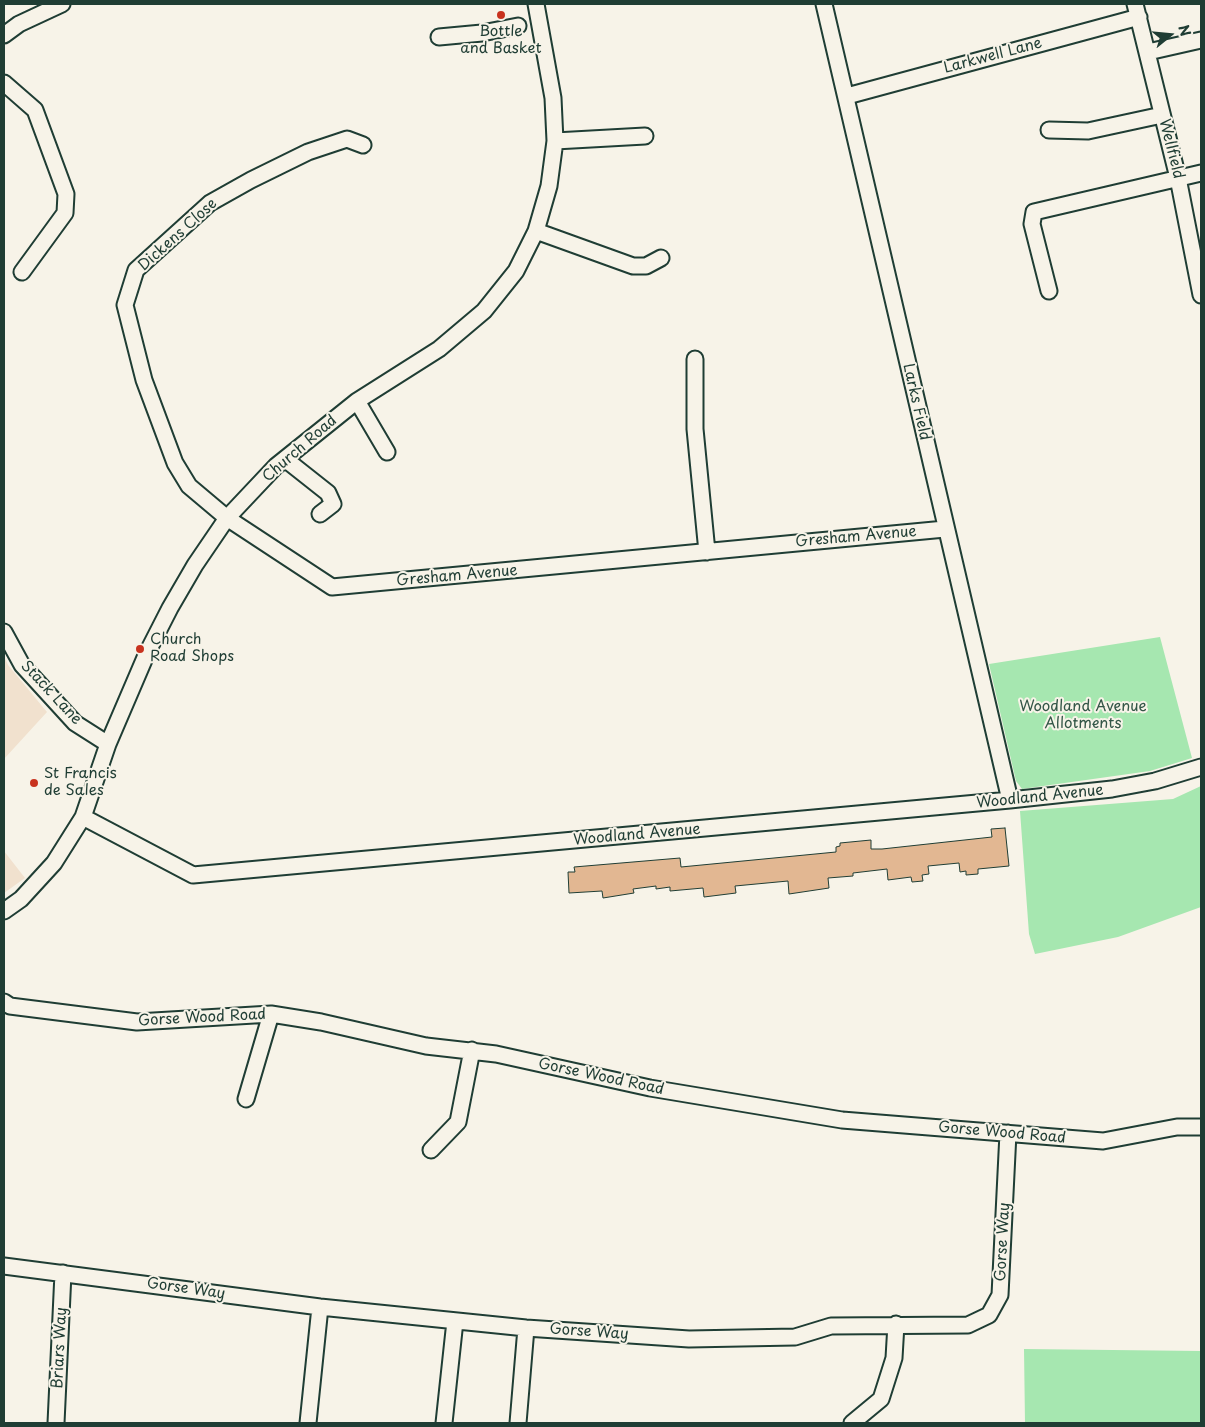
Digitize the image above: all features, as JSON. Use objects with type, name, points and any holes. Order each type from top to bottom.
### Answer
[{"type":"street","points":[[18,24],[32,4]]},
{"type":"street","points":[[4,34],[18,24],[62,4]]},
{"type":"street","name":"Church Road","points":[[4,911],[21,899],[54,863],[83,817],[108,744],[147,653],[195,565],[227,518],[285,458],[357,401],[439,349],[484,311],[516,271],[536,231],[549,186],[556,141],[553,98],[536,4]]},
{"type":"street","name":"Larks Field","points":[[824,4],[847,96],[945,529],[1010,800]]},
{"type":"street","name":"Larkwell Lane","points":[[847,96],[1137,10]]},
{"type":"street","name":"Wellfield","points":[[1137,10],[1178,178],[1199,272],[1201,295]]},
{"type":"street","points":[[439,37],[518,26]]},
{"type":"street","points":[[1148,52],[1201,40]]},
{"type":"street","points":[[4,83],[35,110],[66,194],[64,213],[22,272]]},
{"type":"street","points":[[1049,130],[1088,131],[1162,115]]},
{"type":"street","points":[[556,141],[645,136]]},
{"type":"street","name":"Dickens Close","points":[[227,518],[189,486],[174,463],[144,380],[125,305],[136,270],[210,203],[251,180],[308,152],[347,139],[362,145]]},
{"type":"street","points":[[1049,291],[1032,224],[1034,212],[1201,173]]},
{"type":"street","points":[[536,231],[632,266],[646,266],[661,258]]},
{"type":"street","points":[[695,359],[695,429],[707,552]]},
{"type":"street","points":[[357,401],[387,452]]},
{"type":"street","points":[[285,458],[299,472],[322,486],[328,493],[333,504],[320,514]]},
{"type":"street","name":"Gresham Avenue","points":[[227,518],[332,588],[945,529]]},
{"type":"street","name":"Stack Lane","points":[[4,635],[22,665],[75,723],[108,744]]},
{"type":"street","name":"Woodland Avenue","points":[[83,817],[193,875],[1010,800],[1112,789],[1155,782],[1201,767]]},
{"type":"street","name":"Gorse Wood Road","points":[[4,1002],[10,1006],[137,1022],[271,1014],[321,1022],[426,1046],[472,1050],[650,1088],[833,1118],[1103,1141],[1177,1127],[1201,1126]]},
{"type":"street","points":[[246,1099],[271,1014]]},
{"type":"street","points":[[432,1150],[458,1122],[472,1050]]},
{"type":"street","name":"Gorse Way","points":[[4,1266],[320,1307],[526,1328],[689,1339],[795,1337],[832,1326],[896,1324],[968,1325],[989,1315],[1000,1295],[1008,1133]]},
{"type":"street","name":"Briars Way","points":[[56,1423],[63,1273]]},
{"type":"street","points":[[308,1423],[320,1307]]},
{"type":"street","points":[[444,1423],[455,1321]]},
{"type":"street","points":[[852,1423],[881,1399],[894,1358],[896,1324]]},
{"type":"street","points":[[518,1423],[526,1328]]},
{"type":"shaded area","points":[[4,656],[8,665],[47,712],[4,759]]},
{"type":"shaded area","points":[[4,851],[25,878],[4,893]]},
{"type":"green space","name":"Woodland Avenue Allotments","points":[[1160,637],[1192,758],[1150,771],[1022,789],[1016,781],[989,664]]},
{"type":"green space","points":[[1201,786],[1201,907],[1118,937],[1035,954],[1029,934],[1020,811],[1173,799]]},
{"type":"green space","points":[[1024,1349],[1201,1351],[1201,1423],[1025,1423]]},
{"type":"building","points":[[1005,828],[1009,866],[978,869],[978,874],[966,875],[966,871],[960,872],[959,863],[928,866],[929,874],[922,875],[923,881],[912,882],[911,877],[888,880],[887,869],[853,873],[853,876],[828,878],[829,888],[789,894],[788,881],[735,886],[736,893],[704,897],[703,888],[670,891],[670,887],[656,889],[656,886],[633,889],[634,893],[603,898],[602,891],[569,893],[568,872],[575,872],[574,867],[680,858],[681,867],[836,852],[836,847],[840,846],[840,843],[871,840],[871,849],[882,849],[992,837],[991,829]]},
{"type":"place","name":"Bottle and Basket","points":[[501,15]]},
{"type":"place","name":"Church Road Shops","points":[[140,649]]},
{"type":"place","name":"St Francis de Sales","points":[[34,783]]}]
